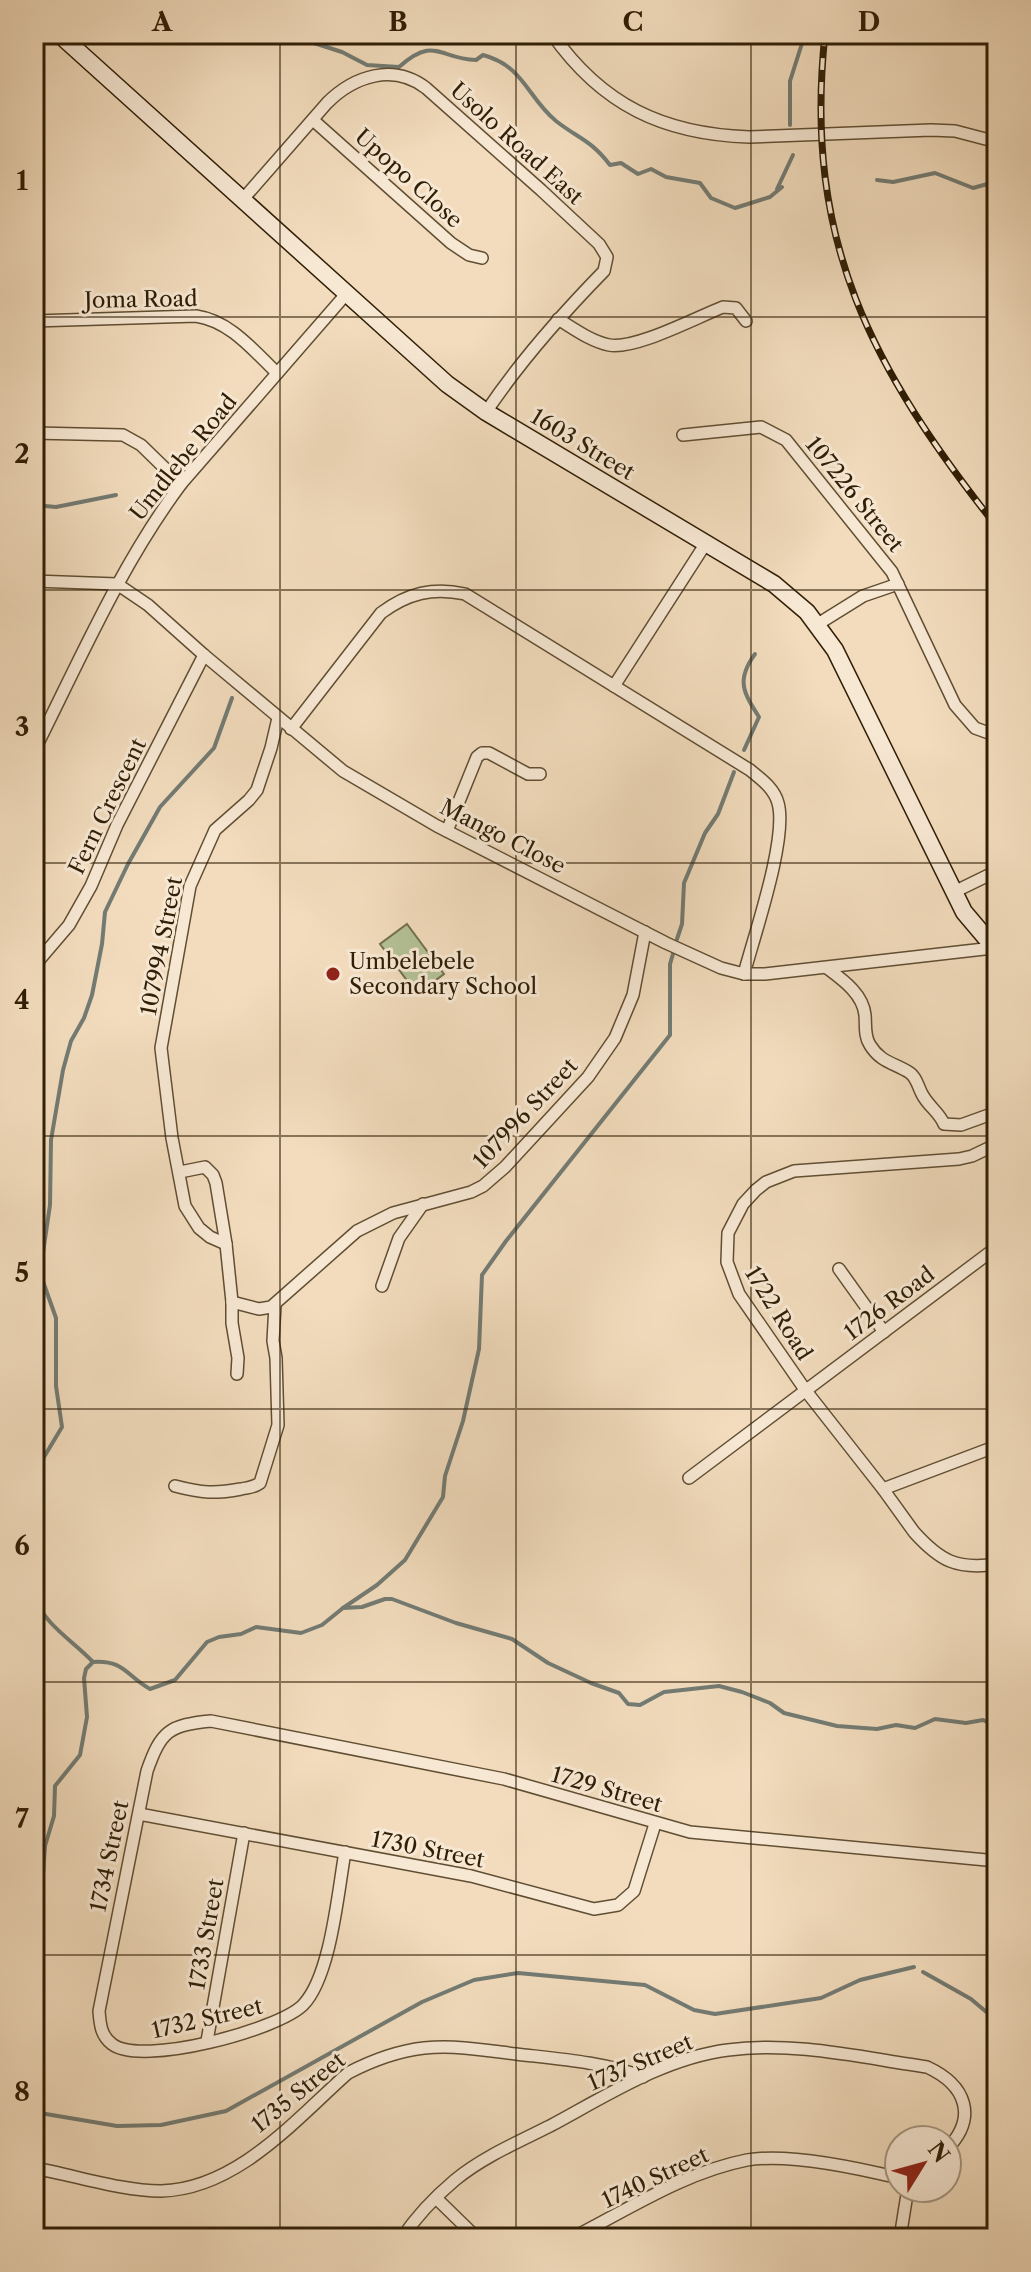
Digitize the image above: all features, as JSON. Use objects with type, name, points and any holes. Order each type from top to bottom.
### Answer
[{"type":"street","name":"1603 Street","points":[[59,34],[447,384],[486,412],[774,584],[807,612],[835,650],[964,912],[995,950]]},
{"type":"street","points":[[552,34],[564,52],[618,101],[651,118],[686,130],[749,137],[955,131],[997,142]]},
{"type":"street","name":"Usolo Road East","points":[[244,198],[333,97],[371,75],[390,73],[405,76],[426,88],[605,251],[608,262],[604,271],[514,371],[486,412]]},
{"type":"street","name":"Upopo Close","points":[[313,120],[451,243],[469,255],[482,258]]},
{"type":"street","name":"Umdlebe Road","points":[[34,751],[37,737],[146,533],[181,484],[347,293]]},
{"type":"street","points":[[558,319],[594,340],[618,346],[636,343],[723,307],[740,310],[746,321]]},
{"type":"street","name":"Joma Road","points":[[34,321],[209,318],[229,328],[277,373]]},
{"type":"street","name":"107226 Street","points":[[683,435],[761,427],[786,440],[885,562],[955,705],[975,728],[997,736]]},
{"type":"street","points":[[34,433],[123,435],[141,445],[181,484]]},
{"type":"street","points":[[614,686],[706,543]]},
{"type":"street","points":[[34,581],[117,584]]},
{"type":"street","name":"Mango Close","points":[[117,584],[148,605],[343,771],[447,831],[721,968],[744,974],[995,950]]},
{"type":"street","name":"107226 Street","points":[[818,624],[863,596],[898,584]]},
{"type":"street","points":[[291,729],[381,613],[403,599],[431,590],[444,589],[465,594],[750,770],[772,790],[778,803],[778,837],[744,974]]},
{"type":"street","name":"Fern Crescent","points":[[34,966],[69,925],[91,886],[117,825],[204,655]]},
{"type":"street","name":"107994 Street","points":[[226,1244],[199,1228],[185,1206],[172,1138],[161,1048],[190,886],[215,830],[257,790],[278,718]]},
{"type":"street","points":[[447,831],[477,757],[482,753],[489,753],[528,774],[540,774]]},
{"type":"street","points":[[954,892],[997,871]]},
{"type":"street","name":"107996 Street","points":[[275,1305],[285,1292],[357,1231],[393,1213],[483,1186],[535,1135],[588,1077],[615,1038],[633,995],[645,932]]},
{"type":"street","points":[[827,968],[859,998],[865,1010],[868,1043],[885,1061],[909,1072],[916,1079],[923,1098],[936,1110],[944,1124],[961,1125],[997,1112]]},
{"type":"street","name":"1722 Road","points":[[997,1144],[959,1159],[794,1171],[766,1182],[743,1204],[728,1233],[727,1262],[732,1278],[754,1318],[914,1532],[941,1559],[967,1566],[997,1564]]},
{"type":"street","points":[[180,1172],[205,1167],[213,1175],[226,1244],[237,1374]]},
{"type":"street","points":[[382,1286],[399,1238],[423,1203]]},
{"type":"street","name":"1726 Road","points":[[689,1478],[997,1247]]},
{"type":"street","points":[[839,1269],[884,1332]]},
{"type":"street","points":[[175,1486],[203,1493],[256,1487],[260,1483],[278,1425],[273,1341],[275,1305],[259,1309],[232,1302]]},
{"type":"street","points":[[883,1489],[997,1446]]},
{"type":"street","name":"1734 Street","points":[[105,2037],[99,2011],[147,1771],[162,1737],[176,1726],[211,1721]]},
{"type":"street","name":"1729 Street","points":[[211,1721],[504,1779],[690,1832],[997,1861]]},
{"type":"street","name":"1730 Street","points":[[139,1814],[471,1876],[594,1909],[618,1905],[634,1891],[655,1824]]},
{"type":"street","name":"1733 Street","points":[[207,2041],[244,1833]]},
{"type":"street","name":"1732 Street","points":[[105,2037],[118,2048],[141,2053],[243,2034],[273,2023],[304,2004],[326,1955],[345,1852]]},
{"type":"street","name":"1735 Street","points":[[34,2168],[158,2191],[209,2182],[242,2164],[348,2073],[367,2063],[421,2048],[452,2046],[542,2057],[622,2069],[643,2077]]},
{"type":"street","name":"1737 Street","points":[[402,2238],[455,2180],[485,2160],[643,2077],[696,2056],[728,2050],[808,2050],[927,2067],[942,2074],[963,2099],[966,2111],[963,2128]]},
{"type":"street","name":"1740 Street","points":[[572,2238],[689,2179],[748,2160],[777,2158],[883,2175]]},
{"type":"street","points":[[436,2198],[477,2238]]},
{"type":"street","points":[[900,2238],[905,2204]]},
{"type":"green space","points":[[407,924],[444,974],[417,994],[380,944]]},
{"type":"waterway","points":[[245,34],[292,36],[342,52],[367,65],[399,67],[411,57],[429,50],[464,59],[476,60],[483,55],[508,67],[546,112],[591,145],[610,165],[621,163],[638,174],[651,169],[666,177],[700,183],[711,198],[735,208],[770,197],[782,187]]},
{"type":"waterway","points":[[790,125],[790,81],[805,34]]},
{"type":"waterway","points":[[777,189],[793,155]]},
{"type":"waterway","points":[[877,180],[893,182],[935,173],[973,188],[991,183],[997,188]]},
{"type":"waterway","points":[[34,505],[56,507],[116,495]]},
{"type":"waterway","points":[[744,750],[759,717],[744,686],[745,671],[755,654]]},
{"type":"waterway","points":[[34,1490],[44,1457],[62,1427],[56,1386],[56,1318],[40,1273],[50,1205],[51,1140],[63,1070],[71,1041],[92,995],[105,912],[160,807],[214,748],[232,698]]},
{"type":"waterway","points":[[677,939],[682,924],[684,883],[705,833],[718,814],[734,772]]},
{"type":"waterway","points":[[343,1608],[377,1585],[405,1560],[443,1497],[445,1476],[463,1421],[479,1349],[482,1275],[670,1035],[670,964],[673,954]]},
{"type":"waterway","points":[[34,1597],[52,1625],[93,1662]]},
{"type":"waterway","points":[[34,1902],[43,1874],[45,1846],[54,1816],[55,1786],[80,1755],[87,1717],[84,1678],[86,1669],[93,1662],[119,1666],[150,1689],[175,1680],[207,1642],[219,1637],[241,1634],[256,1627],[301,1633],[322,1625],[343,1608],[362,1607],[385,1599],[512,1639],[548,1663],[619,1693],[628,1704],[640,1705],[664,1692],[719,1686],[770,1703],[784,1713],[837,1726],[877,1729],[896,1725],[915,1728],[935,1719],[966,1723],[983,1720],[997,1727]]},
{"type":"waterway","points":[[34,2112],[117,2126],[161,2125],[226,2111],[422,2002],[474,1980],[518,1973],[645,1985],[694,2010],[715,2014],[821,1998],[860,1980],[914,1967]]},
{"type":"waterway","points":[[923,1972],[971,1999],[997,2021]]},
{"type":"railway","points":[[825,34],[821,108],[825,177],[837,240],[856,299],[882,356],[914,413],[997,527]]},
{"type":"place","name":"Umbelebele Secondary School","points":[[333,974]]}]
